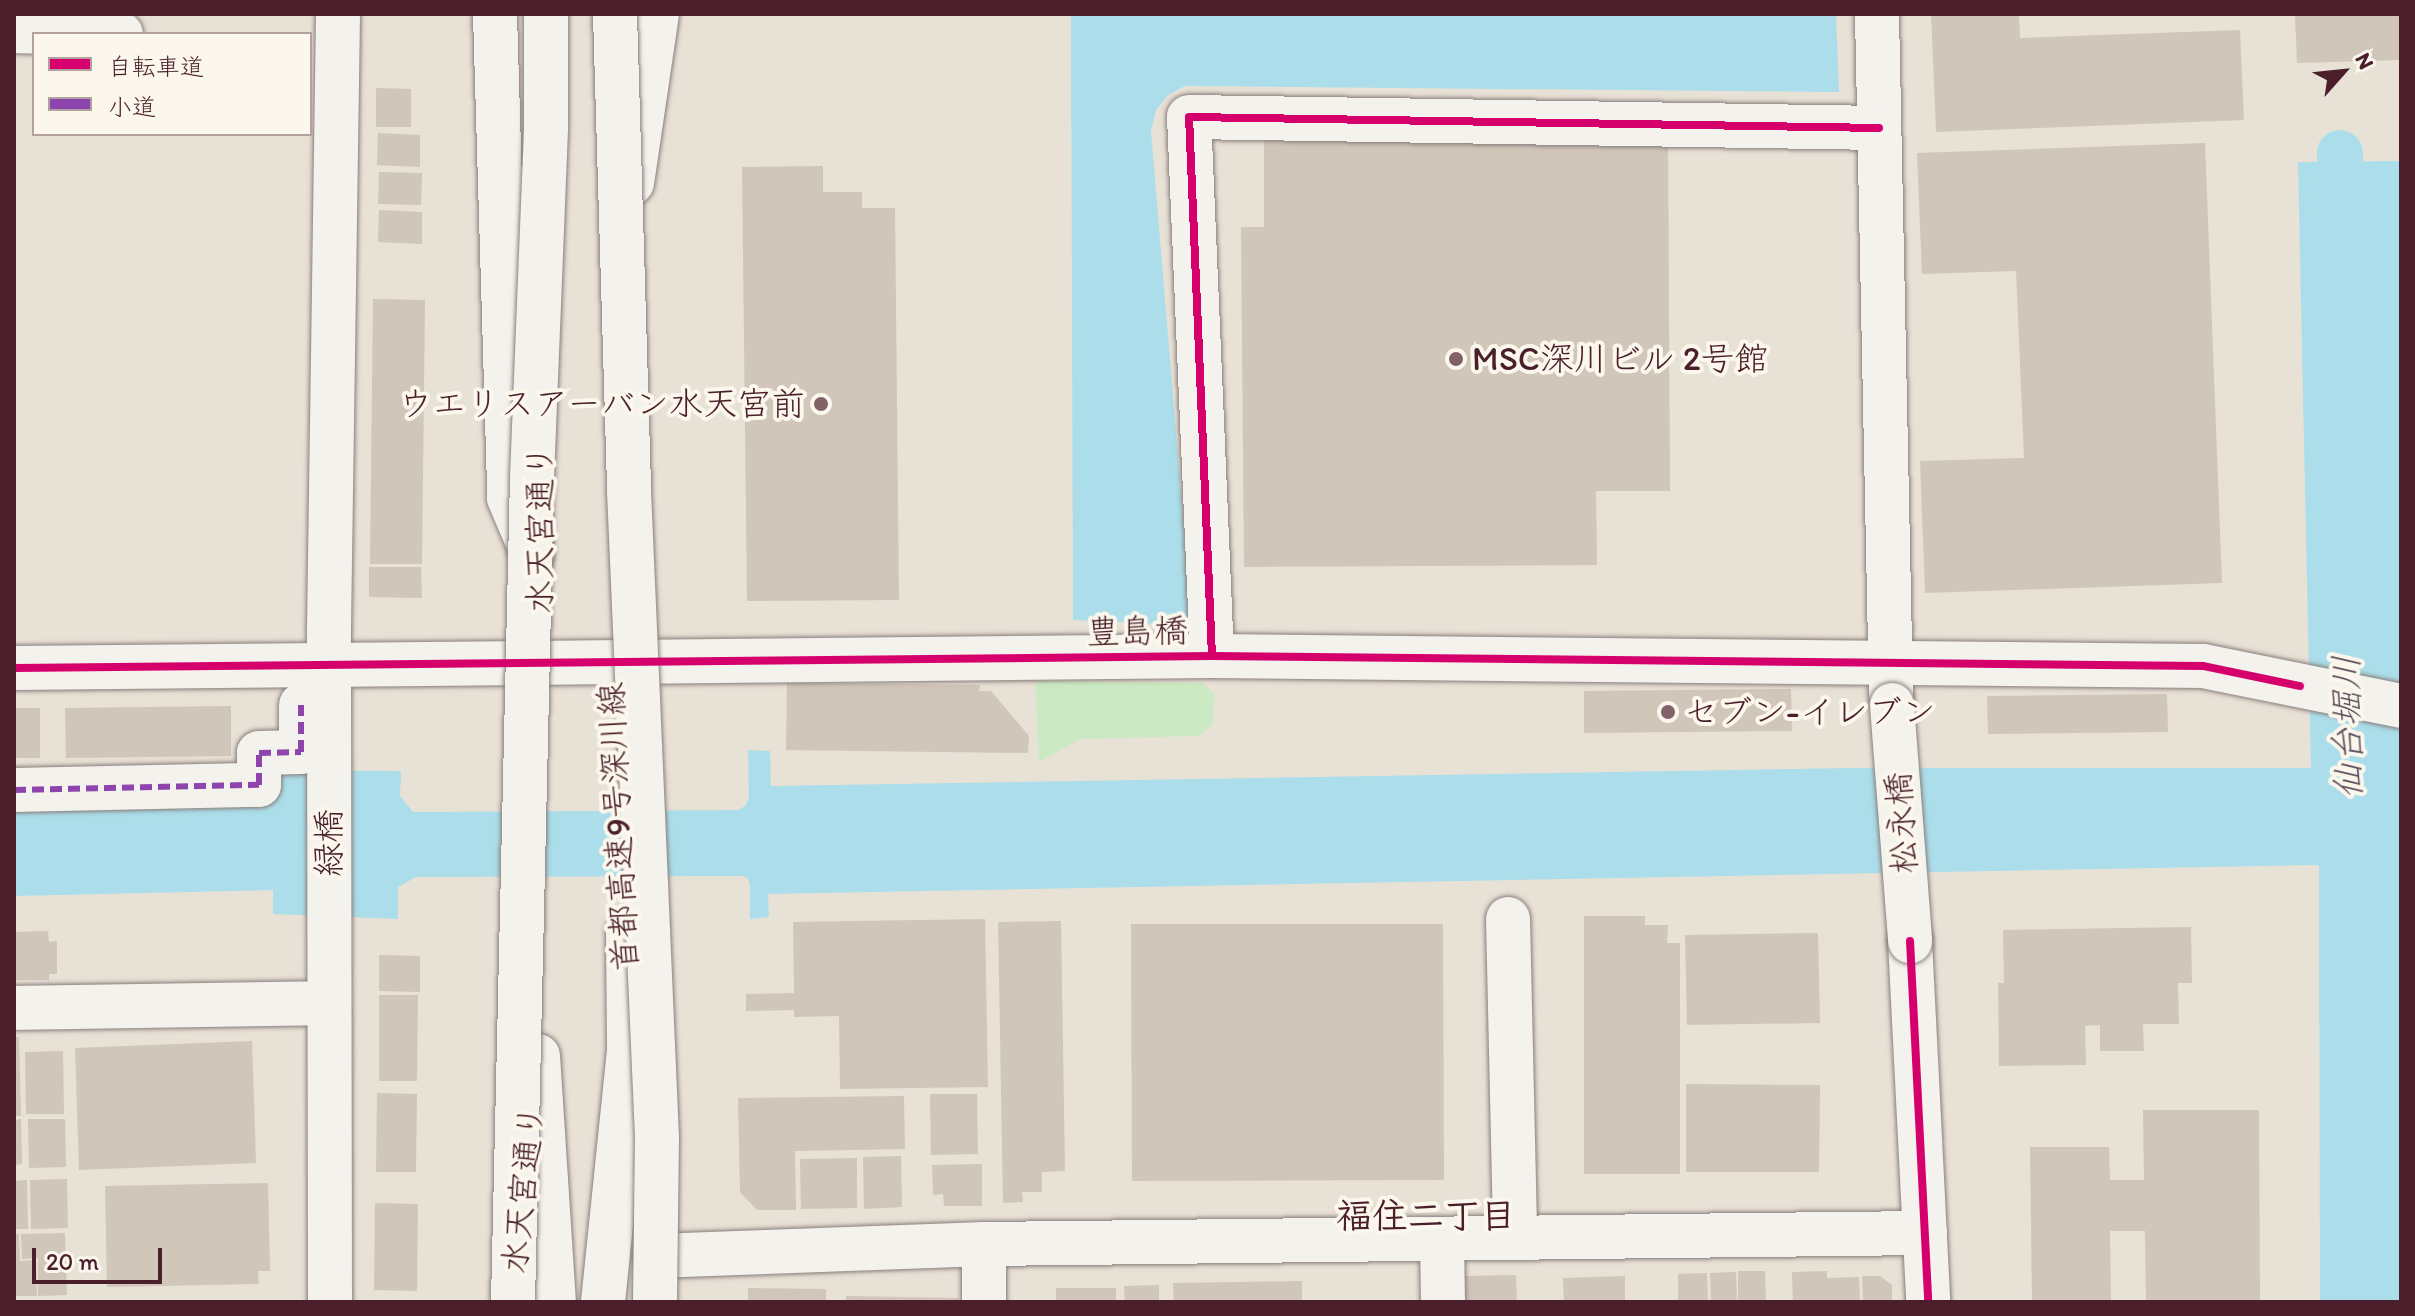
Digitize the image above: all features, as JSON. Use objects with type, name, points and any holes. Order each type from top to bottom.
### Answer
[{"type":"main road","points":[[495,14],[509,498],[540,573]]},
{"type":"main road","name":"水天宮通り","points":[[512,1302],[538,1056],[540,573],[535,14]]},
{"type":"main road","points":[[512,1302],[530,541],[546,125],[546,14]]},
{"type":"main road","name":"首都高速9号深川線","points":[[615,14],[629,491],[657,1137],[656,1302]]},
{"type":"main road","points":[[603,1302],[629,1051],[627,661],[632,183],[629,14]]},
{"type":"main road","points":[[632,183],[657,14]]},
{"type":"main road","name":"松永橋","points":[[1877,14],[1891,685],[1910,941],[1928,1302]]},
{"type":"main road","points":[[14,31],[50,32]]},
{"type":"main road","name":"緑橋","points":[[328,31],[330,1302]]},
{"type":"main road","points":[[1212,656],[1189,117],[1879,128]]},
{"type":"main road","name":"豊島橋","points":[[14,668],[1212,656],[1891,685],[2203,666],[2401,706]]},
{"type":"main road","points":[[14,790],[259,785],[259,753],[301,752],[301,705]]},
{"type":"main road","points":[[1508,919],[1515,1237]]},
{"type":"main road","points":[[14,1008],[329,1003]]},
{"type":"main road","points":[[629,1051],[657,1256],[656,1302]]},
{"type":"main road","points":[[538,1056],[554,1302]]},
{"type":"main road","points":[[657,1256],[984,1244],[1925,1233]]},
{"type":"main road","points":[[1442,1239],[1443,1302]]},
{"type":"main road","points":[[984,1244],[984,1302]]},
{"type":"green space","points":[[1035,681],[1203,683],[1214,694],[1213,725],[1197,736],[1081,739],[1039,762]]},
{"type":"water","points":[[1071,14],[1836,14],[1839,92],[1185,86],[1168,95],[1156,110],[1151,131],[1192,625],[1073,620]]},
{"type":"water","points":[[2401,161],[2401,1302],[2320,1302],[2319,865],[768,894],[769,917],[750,919],[750,884],[747,877],[741,876],[416,877],[398,887],[398,919],[273,914],[273,890],[14,896],[14,799],[270,770],[401,771],[400,796],[413,812],[739,810],[746,805],[749,797],[748,750],[770,751],[771,786],[1851,768],[2311,768],[2298,162]]},
{"type":"building","points":[[1931,14],[2019,14],[2020,38],[2240,30],[2244,120],[1936,132]]},
{"type":"building","points":[[2295,14],[2401,14],[2401,60],[2297,63]]},
{"type":"building","points":[[376,88],[411,89],[411,127],[376,127]]},
{"type":"building","points":[[378,133],[420,135],[420,167],[377,165]]},
{"type":"building","name":"MSC深川ビル 2号館","points":[[1668,136],[1670,491],[1596,491],[1597,565],[1244,567],[1241,227],[1264,227],[1264,137]]},
{"type":"building","points":[[2205,143],[2222,583],[1925,593],[1920,461],[2024,458],[2016,271],[1922,274],[1917,153]]},
{"type":"building","name":"ウエリスアーバン水天宮前","points":[[823,166],[823,192],[862,192],[862,208],[895,208],[899,600],[747,601],[742,167]]},
{"type":"building","points":[[379,172],[422,173],[421,205],[378,204]]},
{"type":"building","points":[[379,210],[422,212],[422,244],[378,242]]},
{"type":"building","points":[[373,299],[425,300],[422,564],[370,564]]},
{"type":"building","points":[[369,567],[421,567],[422,598],[369,597]]},
{"type":"building","points":[[787,683],[980,685],[979,691],[991,691],[1029,736],[1028,753],[786,750]]},
{"type":"building","points":[[1791,689],[1792,731],[1584,733],[1584,691]]},
{"type":"building","points":[[2167,694],[2168,732],[1988,734],[1987,696]]},
{"type":"building","points":[[231,706],[231,756],[66,758],[65,708]]},
{"type":"building","points":[[14,708],[40,708],[40,758],[14,758]]},
{"type":"building","points":[[1584,916],[1645,916],[1645,925],[1668,925],[1667,943],[1680,943],[1680,1174],[1584,1174]]},
{"type":"building","points":[[985,919],[988,1087],[840,1089],[839,1016],[794,1017],[794,1010],[746,1011],[746,994],[794,993],[793,922]]},
{"type":"building","points":[[1061,921],[1065,1171],[1042,1172],[1042,1192],[1022,1192],[1023,1202],[1003,1203],[998,922]]},
{"type":"building","points":[[1131,924],[1443,924],[1444,1180],[1132,1181]]},
{"type":"building","points":[[2191,927],[2192,983],[2178,983],[2179,1024],[2143,1024],[2144,1051],[2100,1051],[2100,1025],[2085,1026],[2086,1065],[1999,1066],[1998,983],[2004,983],[2003,930]]},
{"type":"building","points":[[48,931],[49,942],[57,941],[57,974],[49,974],[49,980],[14,980],[14,932]]},
{"type":"building","points":[[1818,933],[1820,1023],[1687,1025],[1685,935]]},
{"type":"building","points":[[379,955],[420,956],[420,992],[379,991]]},
{"type":"building","points":[[379,995],[418,995],[417,1081],[379,1081]]},
{"type":"building","points":[[14,1037],[19,1037],[21,1116],[14,1116]]},
{"type":"building","points":[[252,1041],[256,1163],[79,1170],[75,1048]]},
{"type":"building","points":[[63,1051],[64,1114],[26,1114],[25,1052]]},
{"type":"building","points":[[1686,1084],[1820,1085],[1819,1172],[1686,1172]]},
{"type":"building","points":[[377,1093],[417,1094],[416,1172],[376,1172]]},
{"type":"building","points":[[930,1094],[977,1094],[978,1154],[931,1155]]},
{"type":"building","points":[[904,1096],[905,1149],[795,1151],[796,1210],[757,1210],[740,1192],[738,1098]]},
{"type":"building","points":[[2143,1110],[2259,1110],[2260,1302],[2146,1302],[2145,1231],[2110,1231],[2111,1302],[2032,1302],[2030,1147],[2109,1147],[2110,1180],[2144,1180]]},
{"type":"building","points":[[21,1119],[22,1164],[14,1165],[14,1120]]},
{"type":"building","points":[[28,1119],[65,1119],[66,1167],[29,1168]]},
{"type":"building","points":[[901,1156],[902,1207],[864,1209],[863,1157]]},
{"type":"building","points":[[857,1158],[857,1208],[801,1209],[800,1159]]},
{"type":"building","points":[[982,1164],[982,1206],[944,1206],[943,1194],[933,1195],[932,1165]]},
{"type":"building","points":[[67,1179],[68,1228],[31,1229],[30,1180]]},
{"type":"building","points":[[27,1180],[28,1229],[14,1229],[14,1181]]},
{"type":"building","points":[[268,1183],[270,1271],[258,1271],[259,1284],[107,1287],[105,1186]]},
{"type":"building","points":[[375,1203],[418,1204],[417,1291],[374,1290]]},
{"type":"building","points":[[65,1233],[67,1295],[38,1296],[38,1258],[22,1259],[21,1234]]},
{"type":"building","points":[[14,1234],[19,1234],[20,1261],[36,1260],[37,1296],[14,1296]]},
{"type":"building","points":[[1738,1271],[1765,1271],[1766,1302],[1738,1302]]},
{"type":"building","points":[[1827,1271],[1827,1278],[1859,1277],[1860,1302],[1793,1302],[1792,1272]]},
{"type":"building","points":[[1736,1272],[1737,1302],[1711,1302],[1710,1273]]},
{"type":"building","points":[[1707,1273],[1708,1302],[1678,1302],[1678,1274]]},
{"type":"building","points":[[1516,1275],[1517,1302],[1466,1302],[1465,1276]]},
{"type":"building","points":[[1625,1276],[1625,1302],[1564,1302],[1563,1278]]},
{"type":"building","points":[[1862,1276],[1880,1276],[1892,1285],[1892,1302],[1863,1302]]},
{"type":"building","points":[[1302,1281],[1302,1302],[1174,1302],[1173,1283]]},
{"type":"building","points":[[1159,1285],[1159,1302],[1125,1302],[1124,1286]]},
{"type":"building","points":[[748,1288],[826,1289],[826,1302],[748,1302]]},
{"type":"building","points":[[1056,1288],[1116,1288],[1116,1302],[1056,1302]]},
{"type":"building","points":[[846,1296],[959,1298],[959,1302],[846,1302]]},
{"type":"waterway","name":"仙台堀川","points":[[2340,153],[2341,225]]},
{"type":"marked path","points":[[14,790],[259,785],[259,753],[301,752],[301,705]]},
{"type":"cycle path","points":[[1212,656],[1189,117],[1879,128]]},
{"type":"cycle path","points":[[14,668],[1212,656],[2203,666],[2300,686]]},
{"type":"cycle path","points":[[1910,941],[1928,1302]]},
{"type":"place","name":"MSC深川ビル 2号館","points":[[1456,359]]},
{"type":"place","name":"ウエリスアーバン水天宮前","points":[[821,404]]},
{"type":"place","name":"セブン-イレブン","points":[[1668,712]]},
{"type":"district","name":"福住二丁目","points":[[1426,1216]]}]
